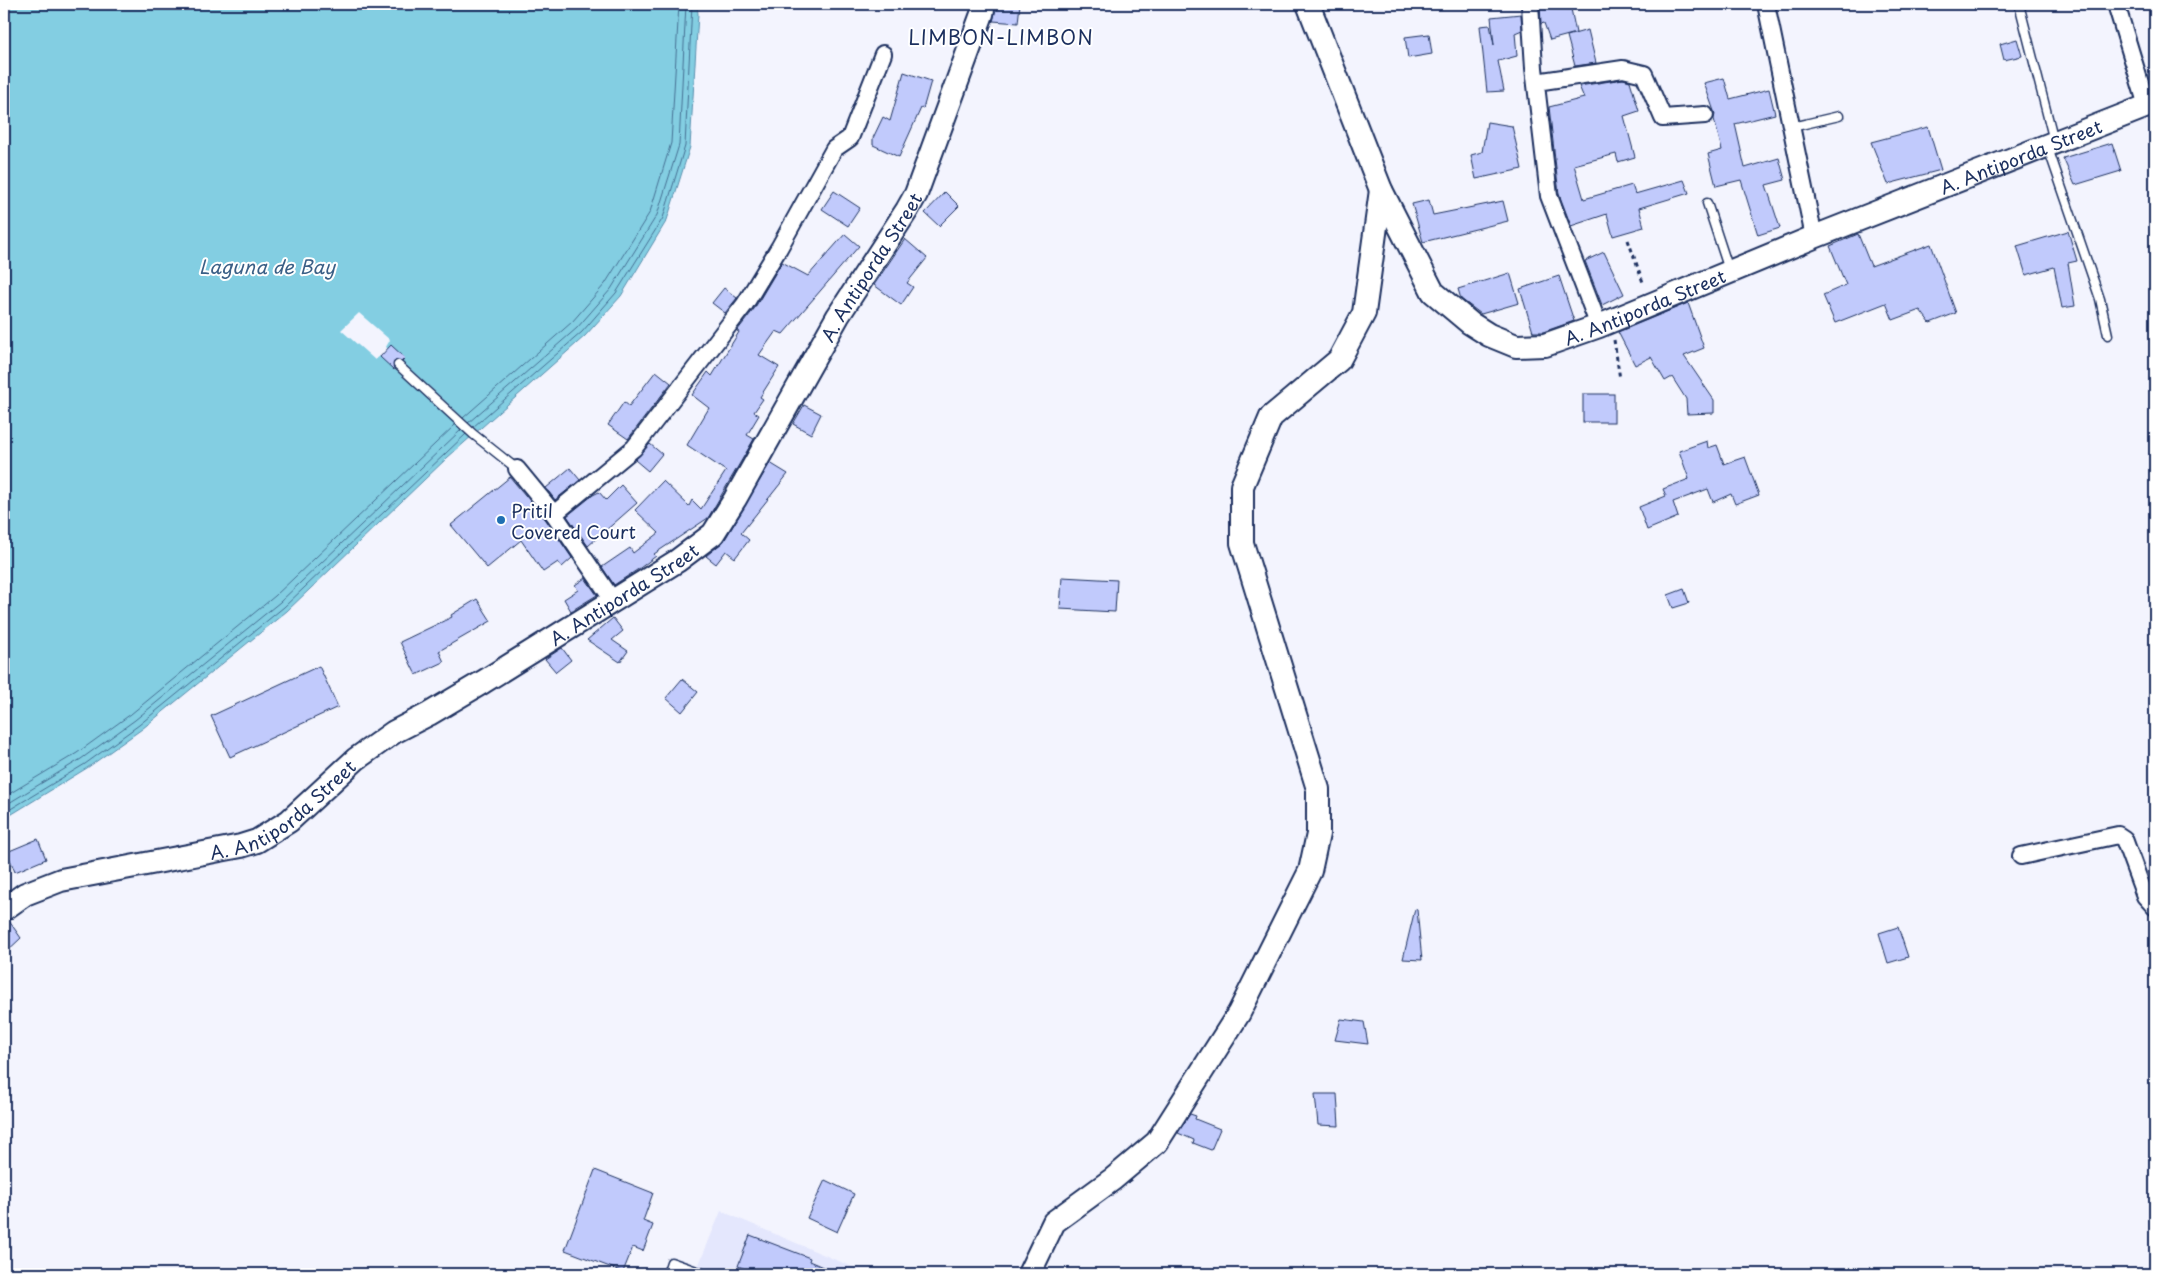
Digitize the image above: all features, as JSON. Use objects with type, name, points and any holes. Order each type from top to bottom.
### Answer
[{"type":"street","name":"A. Antiporda Street","points":[[4,909],[25,894],[61,880],[241,846],[257,841],[289,821],[356,759],[387,737],[462,694],[703,543],[713,534],[838,316],[907,210],[934,144],[984,4]]},
{"type":"street","name":"A. Antiporda Street","points":[[1308,4],[1380,190],[1433,292],[1458,314],[1489,335],[1516,346],[1545,345],[1605,324],[1814,237],[2151,105]]},
{"type":"street","points":[[1530,4],[1536,82],[1549,196],[1605,324]]},
{"type":"street","points":[[1766,4],[1814,237]]},
{"type":"street","points":[[2116,4],[2151,105]]},
{"type":"street","points":[[554,514],[634,448],[744,304],[779,248],[834,149],[850,138],[883,54]]},
{"type":"street","points":[[1536,82],[1622,69],[1644,74],[1663,118],[1705,115]]},
{"type":"street","points":[[1029,1274],[1054,1222],[1113,1179],[1157,1142],[1239,1012],[1310,871],[1318,834],[1318,789],[1242,543],[1242,486],[1271,417],[1339,360],[1364,313],[1380,190]]},
{"type":"street","points":[[518,469],[554,514],[612,599]]},
{"type":"street","points":[[2021,856],[2118,836],[2124,839],[2145,896],[2155,907]]},
{"type":"lane","points":[[2019,4],[2051,144],[2100,299],[2108,335]]},
{"type":"lane","points":[[1792,127],[1839,116]]},
{"type":"lane","points":[[1707,203],[1730,272]]},
{"type":"lane","points":[[398,365],[473,434],[518,469]]},
{"type":"lane","points":[[667,1274],[671,1262],[705,1274]]},
{"type":"path","points":[[1628,240],[1650,305]]},
{"type":"path","points":[[1605,324],[1620,379]]},
{"type":"shaded area","points":[[721,1211],[869,1274],[695,1274]]},
{"type":"water","name":"Laguna de Bay","points":[[4,4],[697,4],[698,14],[690,147],[667,220],[621,296],[585,336],[447,458],[287,611],[142,729],[87,768],[4,819]]},
{"type":"pier","points":[[359,313],[390,340],[386,347],[479,432],[472,439],[380,356],[375,360],[341,330]]},
{"type":"building","points":[[997,4],[1020,4],[1018,23],[993,21]]},
{"type":"building","points":[[1540,4],[1570,4],[1576,33],[1550,40],[1544,23],[1541,24]]},
{"type":"building","points":[[1521,14],[1522,30],[1515,33],[1517,56],[1498,61],[1504,91],[1487,92],[1480,26],[1490,25],[1494,45],[1491,17]]},
{"type":"building","points":[[1588,30],[1596,63],[1575,66],[1567,36]]},
{"type":"building","points":[[1429,34],[1432,54],[1408,58],[1405,37]]},
{"type":"building","points":[[2017,39],[2022,56],[2004,60],[2000,44]]},
{"type":"building","points":[[904,72],[931,81],[923,109],[921,108],[899,157],[873,145],[873,138],[883,117],[890,121]]},
{"type":"building","points":[[1724,78],[1730,99],[1769,89],[1775,114],[1735,124],[1745,168],[1779,158],[1785,180],[1766,185],[1780,228],[1758,235],[1741,180],[1716,186],[1708,154],[1722,150],[1714,119],[1715,114],[1704,83]]},
{"type":"building","points":[[1623,79],[1630,81],[1639,111],[1624,116],[1635,157],[1618,162],[1616,154],[1574,165],[1584,199],[1632,185],[1635,194],[1684,180],[1689,193],[1639,208],[1644,227],[1613,236],[1607,214],[1571,226],[1559,194],[1549,107],[1584,98],[1579,86]]},
{"type":"building","points":[[1487,122],[1512,126],[1522,169],[1476,179],[1471,155],[1482,152]]},
{"type":"building","points":[[1928,127],[1941,170],[1888,184],[1871,142]]},
{"type":"building","points":[[2112,143],[2121,171],[2075,185],[2063,158]]},
{"type":"building","points":[[834,191],[860,208],[848,226],[822,209]]},
{"type":"building","points":[[945,192],[959,206],[939,226],[925,213]]},
{"type":"building","points":[[1429,200],[1433,215],[1503,201],[1508,221],[1423,242],[1412,204]]},
{"type":"building","points":[[2068,231],[2077,261],[2068,263],[2075,306],[2062,308],[2054,267],[2026,275],[2017,246]]},
{"type":"building","points":[[845,234],[859,246],[783,334],[776,331],[759,355],[779,367],[760,397],[763,399],[754,412],[759,415],[747,435],[754,439],[708,518],[654,554],[656,556],[614,585],[602,567],[630,548],[633,553],[659,533],[635,510],[663,481],[689,506],[692,500],[701,509],[726,471],[687,445],[709,408],[692,395],[708,372],[712,376],[739,332],[737,331],[754,309],[782,262],[808,276]]},
{"type":"building","points":[[1858,234],[1871,266],[1931,244],[1956,313],[1930,323],[1920,310],[1893,320],[1886,303],[1835,323],[1823,295],[1846,285],[1830,246]]},
{"type":"building","points":[[905,239],[927,258],[907,283],[913,287],[901,305],[874,285]]},
{"type":"building","points":[[1604,252],[1624,294],[1602,305],[1585,261]]},
{"type":"building","points":[[1510,273],[1519,303],[1481,314],[1461,299],[1458,289]]},
{"type":"building","points":[[1559,276],[1574,321],[1543,332],[1533,332],[1520,289]]},
{"type":"building","points":[[724,288],[737,298],[725,313],[712,303]]},
{"type":"building","points":[[1688,303],[1704,348],[1684,356],[1714,400],[1714,413],[1687,414],[1686,399],[1672,377],[1665,381],[1651,357],[1635,365],[1618,332]]},
{"type":"building","points":[[391,345],[405,358],[402,361],[394,362],[394,370],[380,357]]},
{"type":"building","points":[[656,371],[671,383],[628,439],[608,425],[624,402],[629,406]]},
{"type":"building","points":[[1583,394],[1614,394],[1614,422],[1583,422]]},
{"type":"building","points":[[804,405],[821,414],[811,434],[793,424]]},
{"type":"building","points":[[1707,441],[1708,448],[1717,445],[1724,464],[1745,457],[1759,495],[1735,504],[1731,494],[1713,502],[1708,489],[1673,502],[1678,517],[1647,530],[1639,507],[1666,496],[1663,489],[1689,479],[1679,451]]},
{"type":"building","points":[[650,444],[662,454],[648,471],[635,460]]},
{"type":"building","points":[[770,463],[788,474],[741,533],[749,540],[735,558],[726,551],[716,564],[706,556],[724,541]]},
{"type":"building","points":[[570,468],[580,480],[555,500],[546,488]]},
{"type":"building","name":"Pritil Covered Court","points":[[510,477],[546,520],[572,558],[562,567],[558,562],[543,572],[521,540],[487,568],[451,525]]},
{"type":"building","points":[[621,485],[637,503],[588,546],[567,516],[599,492],[606,500]]},
{"type":"building","points":[[1062,577],[1117,580],[1115,612],[1060,609]]},
{"type":"building","points":[[585,578],[597,595],[571,611],[564,599],[578,590],[575,585]]},
{"type":"building","points":[[1684,589],[1689,603],[1673,608],[1668,595]]},
{"type":"building","points":[[477,599],[491,621],[439,651],[444,662],[416,675],[400,642],[452,617],[451,615]]},
{"type":"building","points":[[613,618],[623,631],[612,640],[628,651],[620,662],[587,640]]},
{"type":"building","points":[[562,648],[571,660],[556,672],[545,659]]},
{"type":"building","points":[[319,666],[338,707],[230,757],[211,716]]},
{"type":"building","points":[[682,679],[698,692],[682,712],[666,698]]},
{"type":"building","points":[[38,839],[46,859],[15,872],[7,852]]},
{"type":"building","points":[[1415,909],[1417,910],[1422,960],[1403,959]]},
{"type":"building","points":[[9,921],[21,938],[4,954],[4,922]]},
{"type":"building","points":[[1898,927],[1908,957],[1888,963],[1879,933]]},
{"type":"building","points":[[1341,1019],[1364,1022],[1368,1044],[1335,1040]]},
{"type":"building","points":[[1315,1094],[1337,1094],[1339,1126],[1318,1125]]},
{"type":"building","points":[[1190,1114],[1196,1116],[1195,1119],[1220,1129],[1211,1150],[1193,1143],[1194,1140],[1178,1133]]},
{"type":"building","points":[[595,1170],[653,1193],[643,1221],[653,1225],[643,1251],[633,1247],[623,1272],[565,1250]]},
{"type":"building","points":[[825,1180],[854,1194],[837,1232],[807,1218]]},
{"type":"building","points":[[750,1235],[810,1258],[809,1261],[839,1274],[758,1274],[738,1266]]},
{"type":"place","name":"Pritil Covered Court","points":[[501,520]]},
{"type":"district","name":"LIMBON-LIMBON","points":[[1001,37]]}]
